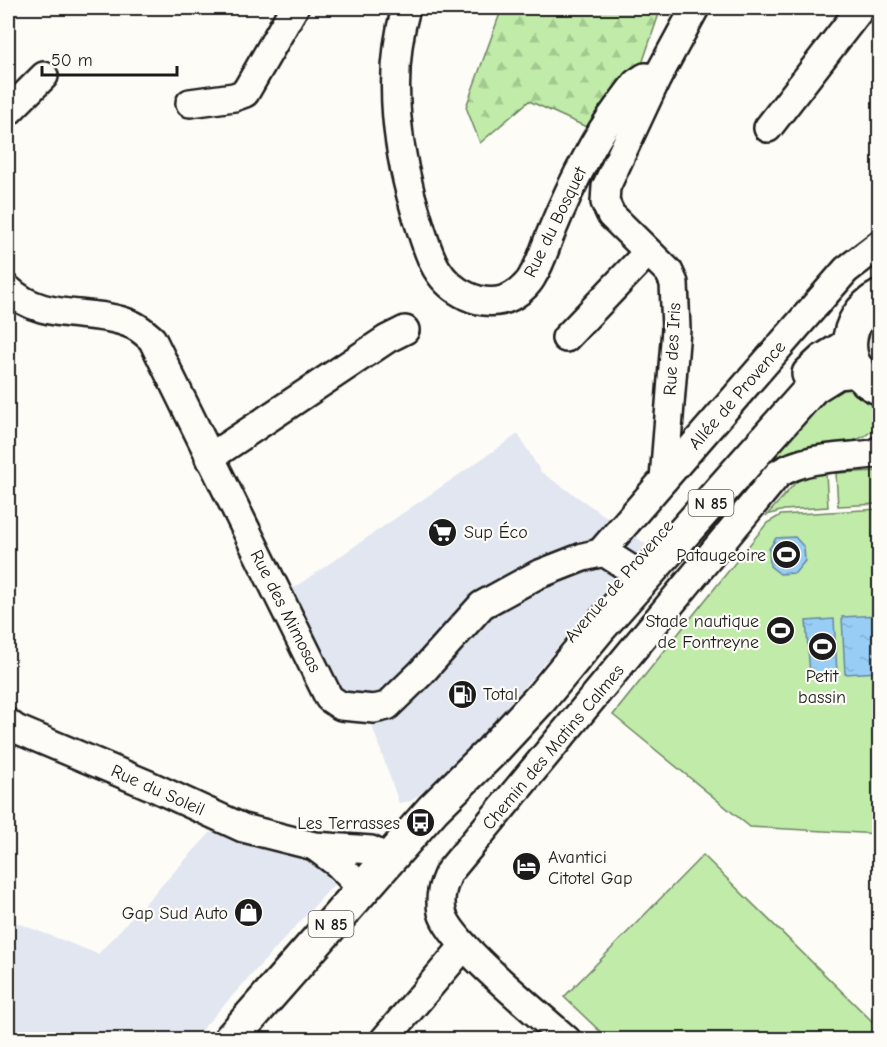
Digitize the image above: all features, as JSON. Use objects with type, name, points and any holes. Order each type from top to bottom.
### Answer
[{"type":"main road","points":[[868,377],[851,330],[858,315],[868,303],[879,297]]},
{"type":"main road","name":"Avenue de Provence","points":[[433,809],[465,762],[629,568],[803,379],[824,361],[868,377]]},
{"type":"main road","name":"Avenue de Provence","points":[[230,1040],[433,809],[535,705],[576,655],[813,387],[837,372],[868,377]]},
{"type":"street","points":[[190,103],[234,97],[245,93],[294,8]]},
{"type":"street","name":"Rue du Bosquet","points":[[406,8],[398,50],[396,94],[400,146],[407,187],[436,271],[452,289],[474,299],[501,301],[516,294],[533,277],[562,206],[589,152],[636,83],[645,77],[657,78]]},
{"type":"street","points":[[657,78],[695,8]]},
{"type":"street","points":[[768,128],[861,8]]},
{"type":"street","points":[[8,112],[44,76]]},
{"type":"street","name":"Rue des Iris","points":[[657,78],[606,187],[605,202],[611,215],[669,272],[674,284],[676,329],[663,464],[664,479]]},
{"type":"street","name":"Allée de Provence","points":[[600,553],[846,270],[879,244]]},
{"type":"street","points":[[566,338],[648,252]]},
{"type":"street","name":"Rue des Mimosas","points":[[8,289],[30,305],[122,321],[136,326],[152,339],[329,698],[341,706],[374,709],[387,706],[421,673],[482,605],[537,575],[583,556],[600,553]]},
{"type":"street","points":[[209,458],[387,339],[405,330]]},
{"type":"street","name":"Chemin des Matins Calmes","points":[[840,458],[879,438]]},
{"type":"street","name":"Chemin des Matins Calmes","points":[[567,1040],[464,946],[448,927],[442,912],[441,889],[449,872],[778,474],[789,466],[804,462],[873,454],[879,450]]},
{"type":"street","points":[[629,568],[642,566],[671,534],[702,513]]},
{"type":"street","points":[[576,655],[582,636],[631,582],[632,575],[629,568],[607,554],[600,553]]},
{"type":"street","name":"Rue du Soleil","points":[[8,723],[16,729],[149,785],[243,828],[314,846],[371,850],[389,860]]},
{"type":"street","name":"Rue du Soleil","points":[[314,846],[338,864],[362,889]]},
{"type":"street","points":[[384,1040],[464,946]]},
{"type":"shaded area","points":[[518,434],[541,472],[646,544],[457,765],[411,801],[399,803],[369,717],[339,689],[288,592]]},
{"type":"shaded area","points":[[213,830],[323,867],[338,880],[193,1039],[8,1039],[8,934],[15,922],[98,954]]},
{"type":"green space","points":[[502,8],[661,8],[642,64],[593,130],[529,101],[480,143],[466,107]]},
{"type":"green space","points":[[849,380],[877,401],[878,422],[871,432],[766,471],[757,462],[818,398]]},
{"type":"green space","points":[[879,471],[879,504],[838,506],[836,473]]},
{"type":"green space","points":[[826,474],[828,507],[784,510],[767,515],[796,482],[807,476]]},
{"type":"green space","name":"Stade nautique de Fontreyne","points":[[879,509],[879,834],[750,827],[613,715],[767,523],[781,515]]},
{"type":"green space","points":[[703,855],[879,1028],[879,1039],[608,1039],[564,997]]},
{"type":"water","name":"Pataugeoire","points":[[795,537],[804,547],[805,561],[795,573],[780,574],[770,566],[769,549],[776,538]]},
{"type":"water","points":[[879,615],[879,672],[845,674],[842,617]]},
{"type":"water","name":"Petit bassin","points":[[834,619],[837,673],[810,675],[806,621]]},
{"type":"place","name":"Sup Éco","points":[[443,532]]},
{"type":"place","name":"Pataugeoire","points":[[787,555]]},
{"type":"place","name":"Stade nautique de Fontreyne","points":[[780,631]]},
{"type":"place","name":"Petit bassin","points":[[822,647]]},
{"type":"place","name":"Total","points":[[462,694]]},
{"type":"place","name":"Les Terrasses","points":[[421,823]]},
{"type":"place","name":"Avantici Citotel Gap","points":[[527,867]]},
{"type":"place","name":"Gap Sud Auto","points":[[249,913]]}]
